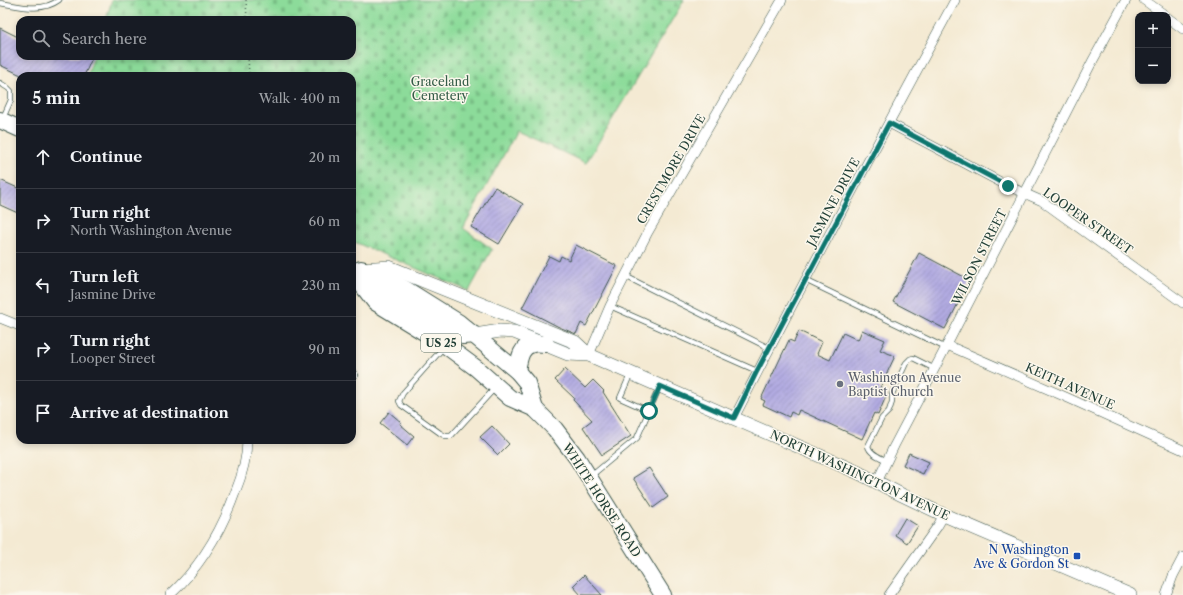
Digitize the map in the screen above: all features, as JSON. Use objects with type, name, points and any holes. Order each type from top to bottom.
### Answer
[{"type":"highway","points":[[1,120],[16,127]]},
{"type":"highway","name":"WHITE HORSE ROAD","points":[[356,271],[383,277],[407,290],[458,322],[475,335],[517,371],[527,384],[535,409]]},
{"type":"highway","name":"WHITE HORSE ROAD","points":[[356,274],[375,302],[445,345],[476,368],[510,398],[535,409],[555,429],[577,458],[661,594]]},
{"type":"highway","points":[[517,371],[520,354],[525,348],[532,344],[546,344]]},
{"type":"main road","name":"NORTH WASHINGTON AVENUE","points":[[356,271],[389,267],[575,342],[589,355],[857,472],[944,514],[1130,595]]},
{"type":"main road","name":"NORTH WASHINGTON AVENUE","points":[[475,335],[500,331],[514,332],[568,354],[589,355]]},
{"type":"street","name":"CRESTMORE DRIVE","points":[[589,355],[610,306],[648,232],[782,0]]},
{"type":"street","name":"JASMINE DRIVE","points":[[734,418],[769,348],[955,0]]},
{"type":"street","name":"WILSON STREET","points":[[878,482],[887,461],[947,347],[1092,62],[1126,0]]},
{"type":"street","points":[[1144,0],[1154,3],[1162,12]]},
{"type":"street","points":[[1171,20],[1183,29]]},
{"type":"street","name":"LOOPER STREET","points":[[889,123],[1042,201],[1183,303]]},
{"type":"street","points":[[0,318],[16,324]]},
{"type":"street","name":"KEITH AVENUE","points":[[947,347],[1068,398],[1183,450]]},
{"type":"street","points":[[170,595],[201,560],[218,533],[232,503],[242,476],[247,444]]},
{"type":"street","points":[[889,595],[937,527],[944,514]]},
{"type":"street","points":[[1166,595],[1173,576],[1183,557]]},
{"type":"lane","points":[[0,3],[42,8],[59,0]]},
{"type":"lane","points":[[0,84],[11,91],[11,100],[1,120]]},
{"type":"lane","points":[[625,276],[769,348]]},
{"type":"lane","points":[[805,280],[947,347]]},
{"type":"lane","points":[[610,306],[757,371]]},
{"type":"lane","points":[[445,345],[404,393],[399,401],[401,405],[440,433],[445,436],[451,436],[496,387]]},
{"type":"lane","points":[[887,461],[869,450],[868,446],[882,418],[889,411],[892,402],[892,394],[906,363],[913,358],[935,369]]},
{"type":"lane","points":[[630,373],[620,398],[649,411]]},
{"type":"lane","points":[[589,478],[637,438],[660,386]]},
{"type":"path","points":[[246,0],[247,16]]},
{"type":"path","points":[[248,60],[249,72]]},
{"type":"green space","name":"Graceland Cemetery","points":[[112,0],[684,0],[586,163],[517,131],[463,228],[492,249],[469,291],[356,243],[356,72],[88,72],[93,60],[356,60],[356,16],[107,16]]},
{"type":"building","points":[[0,28],[16,36],[16,60],[91,60],[86,72],[16,73],[0,65]]},
{"type":"building","points":[[0,180],[16,187],[16,212],[0,205]]},
{"type":"building","points":[[495,187],[523,204],[499,244],[471,227]]},
{"type":"building","points":[[576,245],[617,266],[586,326],[581,323],[576,334],[522,308],[549,256],[559,261],[561,256],[569,260]]},
{"type":"building","points":[[919,253],[970,280],[945,329],[893,302]]},
{"type":"building","name":"Washington Avenue Baptist Church","points":[[862,330],[885,340],[880,350],[895,356],[879,390],[887,394],[878,415],[874,413],[862,439],[799,410],[797,415],[791,412],[789,417],[763,405],[765,401],[761,399],[789,340],[794,342],[799,331],[822,342],[817,354],[830,360],[843,333],[858,340]]},
{"type":"building","points":[[565,369],[585,388],[593,380],[604,391],[603,392],[631,436],[602,455],[583,427],[592,420],[573,400],[574,398],[555,380]]},
{"type":"building","points":[[389,412],[414,436],[407,445],[380,423]]},
{"type":"building","points":[[492,426],[509,444],[498,455],[480,437]]},
{"type":"building","points":[[909,453],[929,462],[923,474],[903,465]]},
{"type":"building","points":[[649,468],[668,497],[653,508],[633,478]]},
{"type":"building","points":[[905,518],[918,526],[907,543],[895,535]]},
{"type":"building","points":[[584,575],[602,595],[581,595],[573,586]]},
{"type":"place","name":"Washington Avenue Baptist Church","points":[[840,384]]},
{"type":"place","name":"N Washington Ave & Gordon St","points":[[1077,556]]},
{"type":"route","points":[[649,411],[660,386],[734,418],[757,371],[889,123],[1008,186]]}]
